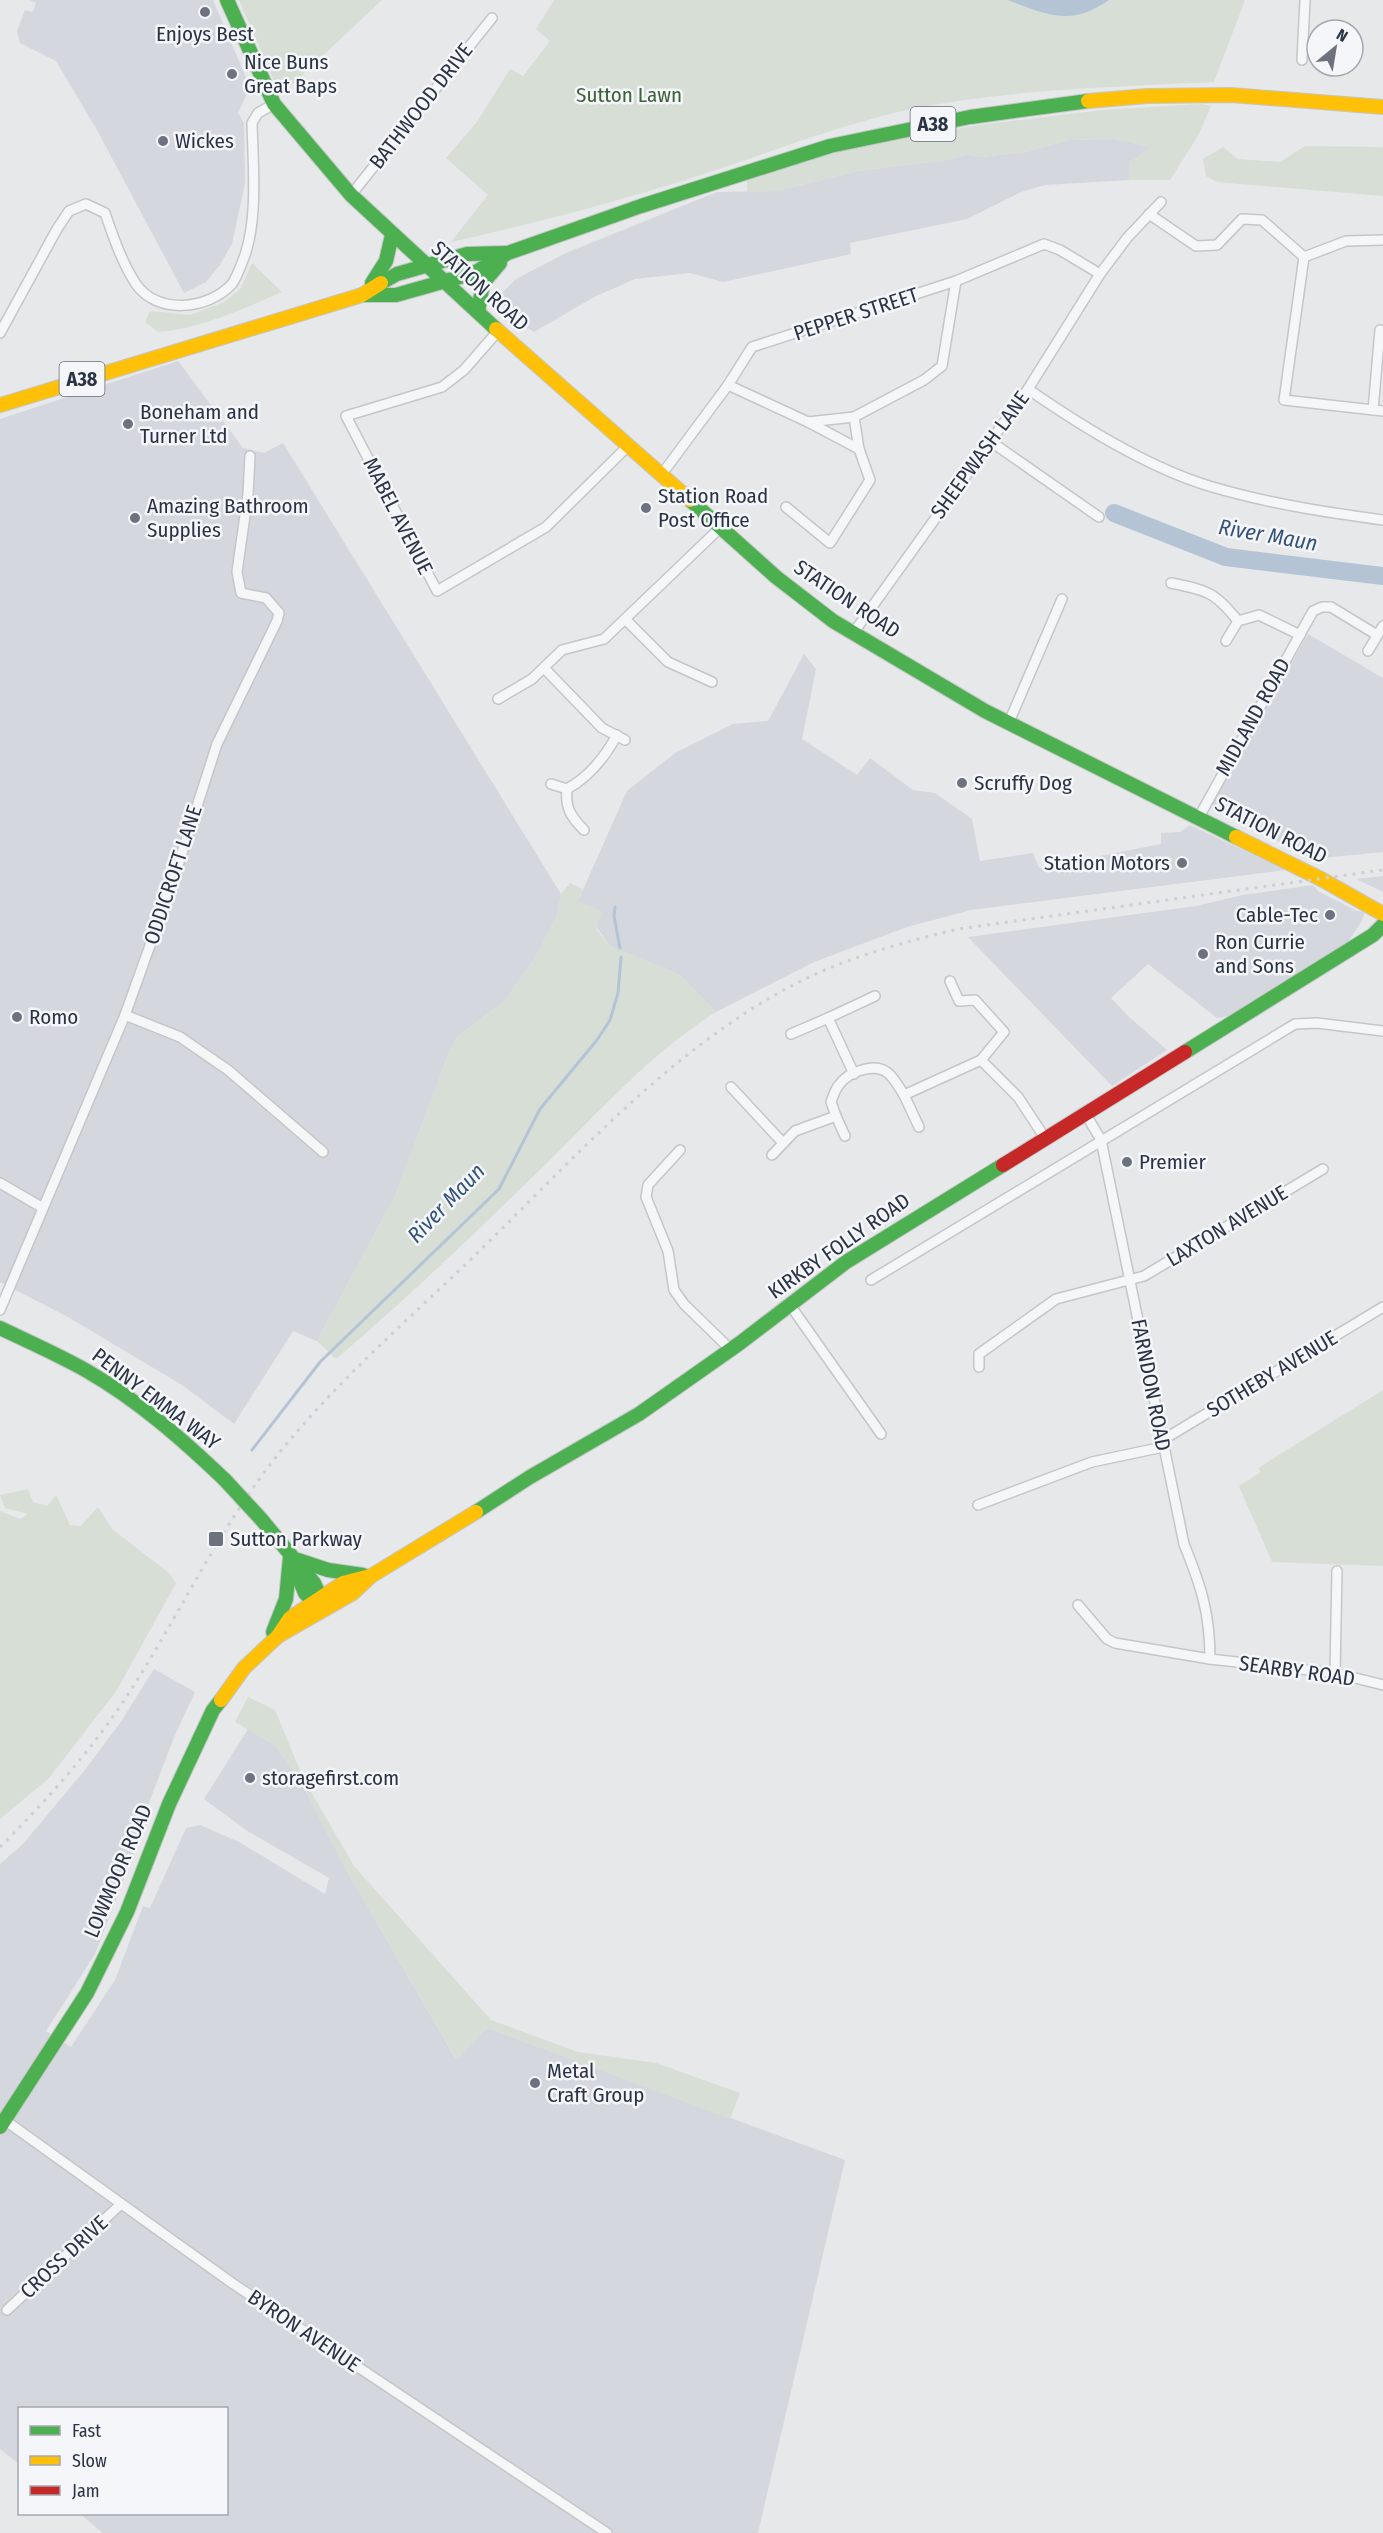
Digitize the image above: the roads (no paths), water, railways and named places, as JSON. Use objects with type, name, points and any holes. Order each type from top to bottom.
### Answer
[{"type":"main road","name":"STATION ROAD","points":[[227,0],[274,104],[351,195],[498,331],[776,577],[833,621],[957,694],[1321,879],[1383,914]]},
{"type":"main road","name":"A38","points":[[362,295],[396,295],[474,273],[508,253],[766,165],[830,146],[893,131],[1058,104],[1147,96],[1231,95],[1383,107]]},
{"type":"main road","points":[[362,295],[388,262],[392,235]]},
{"type":"main road","name":"A38","points":[[0,405],[362,295],[392,276],[467,254],[508,253]]},
{"type":"main road","points":[[478,312],[483,284],[508,253]]},
{"type":"main road","name":"KIRKBY FOLLY ROAD","points":[[371,1576],[639,1414],[731,1350],[846,1262],[1286,990],[1344,951],[1373,935],[1383,925]]},
{"type":"main road","name":"PENNY EMMA WAY","points":[[0,1328],[97,1377],[163,1425],[225,1480],[261,1519],[290,1557],[309,1574],[319,1603]]},
{"type":"main road","points":[[266,1647],[286,1599],[290,1557],[328,1570],[371,1576]]},
{"type":"main road","name":"LOWMOOR ROAD","points":[[3,2124],[87,1993],[127,1912],[173,1794],[213,1710],[244,1668],[278,1636],[290,1618],[319,1603],[343,1583],[371,1576]]},
{"type":"street","points":[[1302,60],[1305,0]]},
{"type":"street","name":"BATHWOOD DRIVE","points":[[351,195],[492,18]]},
{"type":"street","points":[[0,333],[69,211],[86,204],[105,213],[136,285],[153,301],[183,307],[213,298],[233,283],[245,255],[251,232],[252,123],[258,113],[274,104]]},
{"type":"street","name":"SHEEPWASH LANE","points":[[854,632],[1028,389],[1101,274],[1149,213],[1161,202]]},
{"type":"street","points":[[1149,213],[1196,246],[1217,245],[1242,219],[1262,220],[1304,257]]},
{"type":"street","points":[[1304,257],[1346,241],[1383,240]]},
{"type":"street","name":"PEPPER STREET","points":[[662,474],[728,385],[752,347],[956,281],[1044,244],[1060,250],[1101,274]]},
{"type":"street","points":[[1304,257],[1284,400],[1378,411],[1380,330]]},
{"type":"street","points":[[808,422],[854,417],[924,380],[942,366],[956,281]]},
{"type":"street","name":"MABEL AVENUE","points":[[498,331],[464,370],[442,387],[346,416],[437,591],[546,527],[629,445]]},
{"type":"street","points":[[728,385],[808,422],[858,449]]},
{"type":"street","points":[[1028,389],[1065,415],[1132,454],[1207,486],[1300,509],[1383,520]]},
{"type":"street","points":[[786,507],[830,543],[870,480],[858,449],[854,417]]},
{"type":"street","points":[[990,441],[1099,517]]},
{"type":"street","name":"ODDICROFT LANE","points":[[0,1310],[125,1015],[171,887],[217,744],[277,621],[279,612],[266,598],[241,593],[237,572],[248,494],[250,456]]},
{"type":"street","points":[[498,699],[532,679],[562,650],[604,639],[720,528]]},
{"type":"street","points":[[1171,583],[1200,589],[1222,600],[1238,621]]},
{"type":"street","points":[[1009,722],[1062,599]]},
{"type":"street","name":"MIDLAND ROAD","points":[[1198,817],[1313,610],[1331,607],[1377,634]]},
{"type":"street","points":[[1226,641],[1238,621],[1259,615],[1300,634]]},
{"type":"street","points":[[625,619],[668,662],[712,682]]},
{"type":"street","points":[[1368,651],[1383,626]]},
{"type":"street","points":[[544,668],[602,728],[621,737],[578,783],[567,789],[551,784]]},
{"type":"street","points":[[567,789],[565,803],[572,818],[584,830]]},
{"type":"street","points":[[904,1095],[981,1060],[1004,1032],[975,1000],[959,1001],[950,981]]},
{"type":"street","points":[[791,1034],[875,996]]},
{"type":"street","points":[[125,1015],[180,1037],[228,1070],[323,1152]]},
{"type":"street","points":[[828,1018],[854,1074]]},
{"type":"street","points":[[871,1280],[1295,1024],[1317,1023],[1383,1031]]},
{"type":"street","points":[[981,1060],[1018,1097],[1045,1138]]},
{"type":"street","points":[[845,1136],[831,1102],[839,1084],[869,1068],[890,1074],[904,1095],[919,1127]]},
{"type":"street","points":[[731,1087],[783,1143]]},
{"type":"street","name":"FARNDON ROAD","points":[[1086,1113],[1101,1140],[1184,1544],[1201,1587],[1208,1617],[1210,1659]]},
{"type":"street","points":[[772,1155],[795,1131],[836,1116]]},
{"type":"street","points":[[680,1150],[648,1185],[646,1197],[668,1251],[674,1290],[684,1304],[731,1350]]},
{"type":"street","name":"LAXTON AVENUE","points":[[979,1366],[979,1354],[1056,1299],[1144,1276],[1323,1169]]},
{"type":"street","points":[[0,1183],[43,1208]]},
{"type":"street","points":[[790,1305],[881,1434]]},
{"type":"street","name":"SOTHEBY AVENUE","points":[[978,1505],[1092,1462],[1162,1443],[1171,1435],[1383,1308]]},
{"type":"street","points":[[1335,1672],[1337,1571]]},
{"type":"street","name":"SEARBY ROAD","points":[[1078,1605],[1107,1639],[1115,1643],[1210,1659],[1335,1672],[1383,1685]]},
{"type":"street","name":"BYRON AVENUE","points":[[3,2124],[232,2283],[607,2533]]},
{"type":"street","name":"CROSS DRIVE","points":[[7,2310],[121,2204]]},
{"type":"water","points":[[1007,0],[1109,0],[1082,14],[1059,16]]},
{"type":"waterway","name":"River Maun","points":[[1114,513],[1226,557],[1383,576]]},
{"type":"waterway","name":"River Maun","points":[[615,907],[614,916],[620,948]]},
{"type":"waterway","name":"River Maun","points":[[252,1450],[320,1362],[499,1189],[540,1109],[597,1040],[610,1020],[618,993],[621,957]]},
{"type":"railway","points":[[0,1847],[35,1811],[99,1736],[144,1669],[240,1507],[281,1451],[305,1423],[357,1368],[584,1147],[666,1072],[710,1038],[755,1007],[822,971],[879,950],[958,929],[1383,870]]},
{"type":"place","name":"Enjoys Best","points":[[205,12]]},
{"type":"place","name":"Nice Buns Great Baps","points":[[232,74]]},
{"type":"place","name":"Wickes","points":[[163,141]]},
{"type":"place","name":"Boneham and Turner Ltd","points":[[128,424]]},
{"type":"place","name":"Station Road Post Office","points":[[646,508]]},
{"type":"place","name":"Amazing Bathroom Supplies","points":[[135,518]]},
{"type":"place","name":"Scruffy Dog","points":[[962,783]]},
{"type":"place","name":"Station Motors","points":[[1182,863]]},
{"type":"place","name":"Cable-Tec","points":[[1330,915]]},
{"type":"place","name":"Ron Currie and Sons","points":[[1203,954]]},
{"type":"place","name":"Romo","points":[[17,1017]]},
{"type":"place","name":"Premier","points":[[1127,1162]]},
{"type":"place","name":"Sutton Parkway","points":[[216,1539]]},
{"type":"place","name":"storagefirst.com","points":[[250,1778]]},
{"type":"place","name":"Metal Craft Group","points":[[535,2083]]},
{"type":"park label","name":"Sutton Lawn","points":[[629,95]]}]
